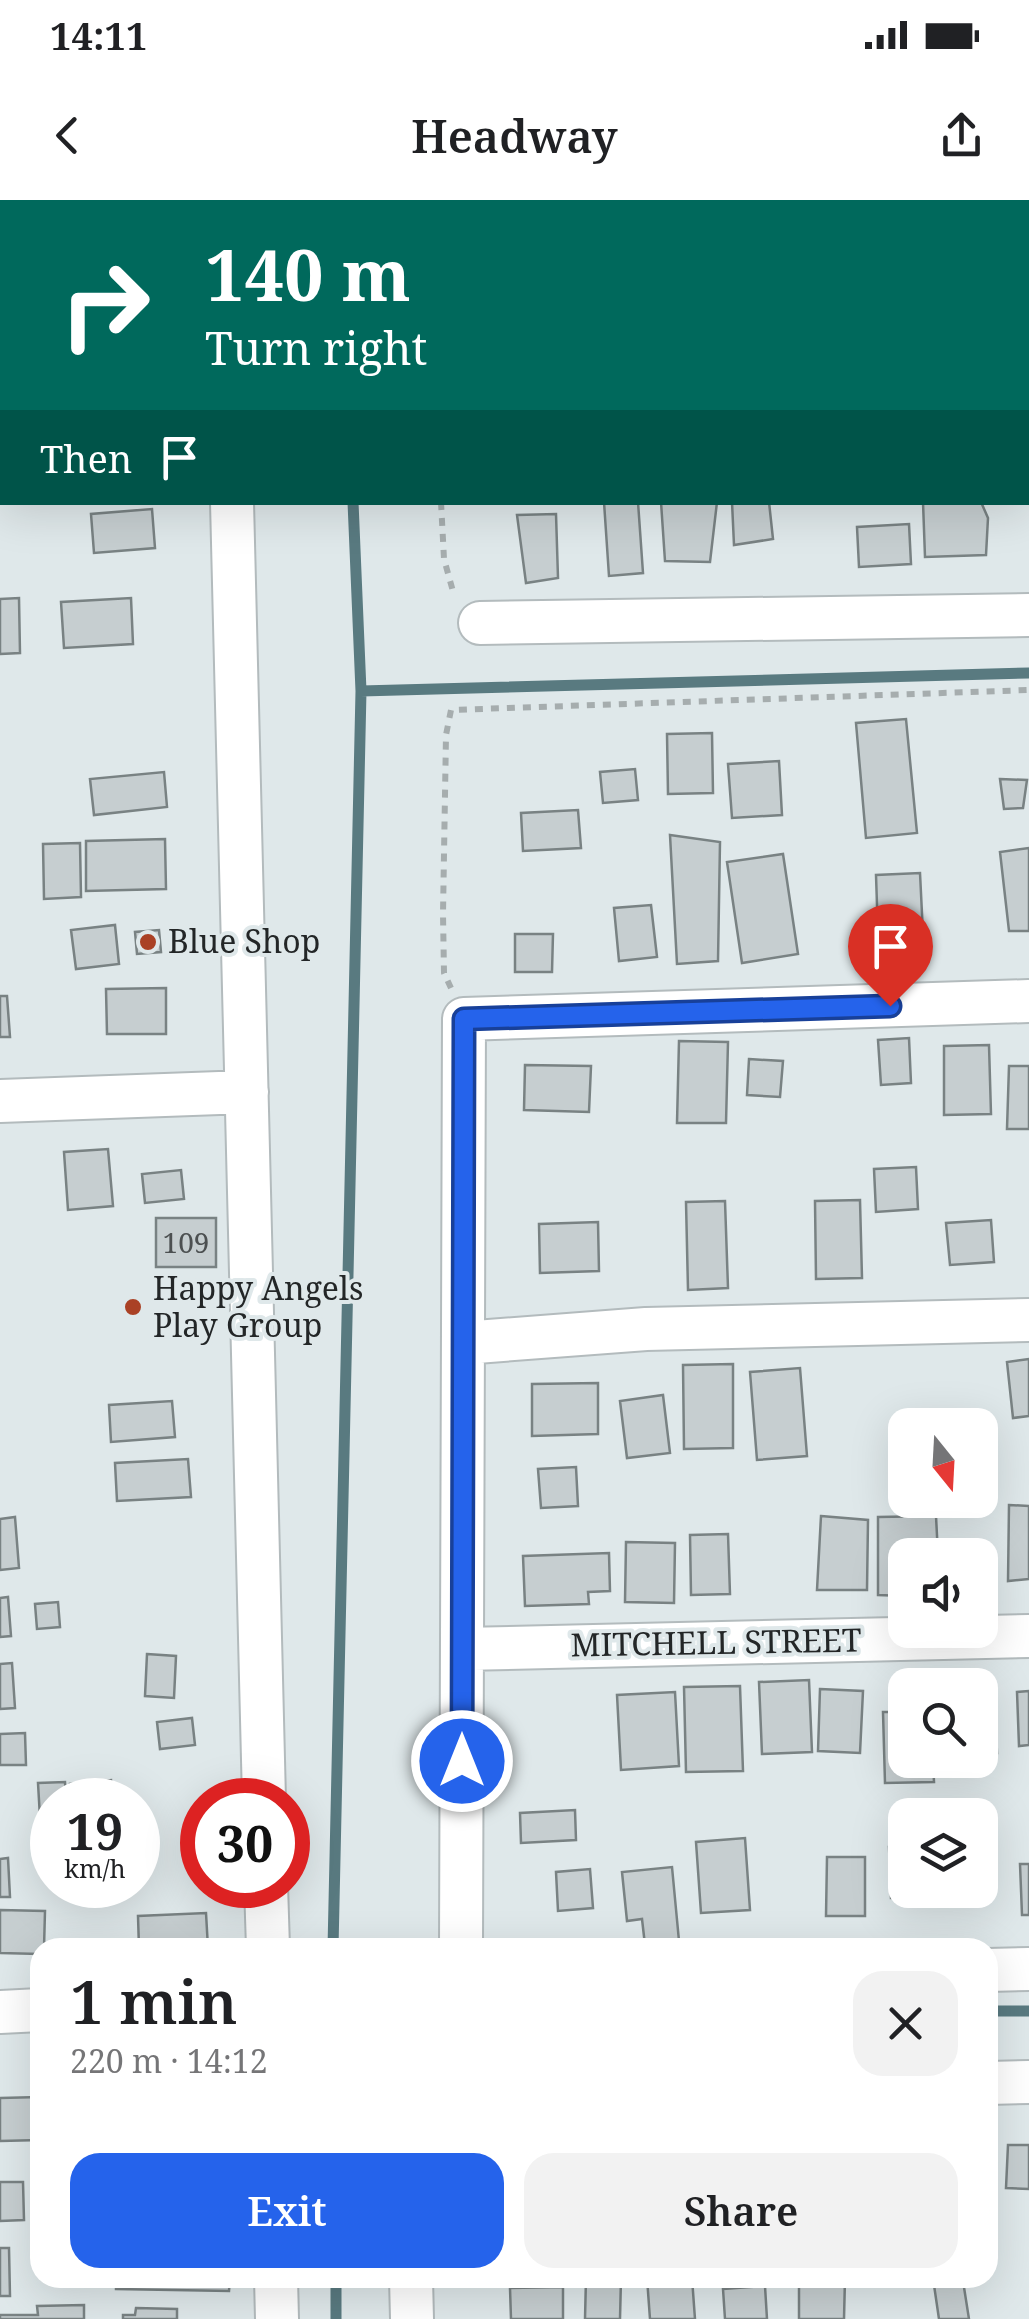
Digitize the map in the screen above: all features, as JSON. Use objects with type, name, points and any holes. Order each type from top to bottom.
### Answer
[{"type":"street","points":[[232,505],[263,1778]]},
{"type":"street","points":[[480,623],[1029,614]]},
{"type":"street","points":[[461,1938],[464,1019],[1029,1001]]},
{"type":"street","points":[[0,1101],[247,1092]]},
{"type":"street","points":[[463,1343],[646,1329],[1029,1320]]},
{"type":"street","name":"MITCHELL STREET","points":[[462,1649],[1029,1636]]},
{"type":"street","points":[[267,1908],[268,1938]]},
{"type":"street","points":[[998,1970],[1029,1969]]},
{"type":"street","points":[[0,2012],[30,2010]]},
{"type":"street","points":[[998,2083],[1029,2082]]},
{"type":"street","points":[[276,2288],[277,2319]]},
{"type":"street","points":[[411,2288],[412,2319]]},
{"type":"path","points":[[441,505],[444,559],[456,600],[480,623]]},
{"type":"path","points":[[464,1019],[444,974],[446,735],[450,710],[1029,690]]},
{"type":"building","points":[[604,505],[638,505],[643,573],[609,576]]},
{"type":"building","points":[[661,505],[717,505],[710,562],[665,561]]},
{"type":"building","points":[[732,505],[769,505],[773,539],[734,545]]},
{"type":"building","points":[[923,505],[982,505],[988,518],[986,555],[925,557]]},
{"type":"building","points":[[152,509],[155,548],[94,553],[91,514]]},
{"type":"building","points":[[556,514],[558,578],[526,583],[517,515]]},
{"type":"building","points":[[909,524],[911,564],[859,567],[857,527]]},
{"type":"building","points":[[19,598],[20,653],[0,654],[0,599]]},
{"type":"building","points":[[131,598],[133,644],[64,648],[61,602]]},
{"type":"building","points":[[906,719],[917,833],[866,838],[856,723]]},
{"type":"building","points":[[712,733],[713,793],[668,794],[667,734]]},
{"type":"building","points":[[779,761],[782,815],[732,818],[728,764]]},
{"type":"building","points":[[635,769],[638,800],[603,803],[600,772]]},
{"type":"building","points":[[164,772],[167,807],[94,815],[90,779]]},
{"type":"building","points":[[1000,779],[1027,780],[1023,808],[1004,809]]},
{"type":"building","points":[[578,810],[581,848],[523,851],[521,813]]},
{"type":"building","points":[[670,835],[720,842],[718,961],[677,964]]},
{"type":"building","points":[[165,839],[166,889],[86,891],[86,841]]},
{"type":"building","points":[[80,843],[81,897],[44,899],[43,844]]},
{"type":"building","points":[[1029,848],[1029,931],[1009,931],[1000,852]]},
{"type":"building","points":[[783,854],[798,954],[742,963],[727,862]]},
{"type":"building","points":[[920,873],[923,934],[878,935],[876,875]]},
{"type":"building","points":[[651,905],[657,957],[619,961],[614,908]]},
{"type":"building","points":[[115,925],[119,964],[76,969],[71,930]]},
{"type":"building","name":"Blue Shop","points":[[159,930],[161,952],[137,954],[135,932]]},
{"type":"building","points":[[515,934],[553,934],[552,972],[515,972]]},
{"type":"building","points":[[166,988],[166,1034],[107,1034],[106,989]]},
{"type":"building","points":[[0,996],[7,996],[10,1037],[0,1037]]},
{"type":"building","points":[[909,1038],[911,1083],[881,1085],[878,1040]]},
{"type":"building","points":[[679,1041],[728,1042],[726,1123],[677,1123]]},
{"type":"building","points":[[989,1045],[991,1114],[944,1115],[944,1046]]},
{"type":"building","points":[[749,1059],[783,1061],[780,1097],[747,1095]]},
{"type":"building","points":[[525,1065],[591,1066],[589,1112],[524,1110]]},
{"type":"building","points":[[1009,1066],[1029,1066],[1029,1129],[1007,1129]]},
{"type":"building","points":[[108,1149],[113,1206],[68,1210],[64,1152]]},
{"type":"building","points":[[916,1167],[918,1209],[876,1212],[874,1169]]},
{"type":"building","points":[[181,1170],[184,1199],[145,1203],[142,1174]]},
{"type":"building","points":[[860,1200],[862,1278],[816,1279],[815,1201]]},
{"type":"building","points":[[725,1201],[728,1288],[688,1290],[686,1202]]},
{"type":"building","points":[[156,1218],[216,1218],[216,1267],[156,1267]]},
{"type":"building","points":[[991,1220],[994,1262],[950,1265],[946,1223]]},
{"type":"building","points":[[598,1222],[599,1271],[540,1273],[539,1224]]},
{"type":"building","points":[[1029,1359],[1029,1416],[1013,1418],[1007,1362]]},
{"type":"building","points":[[733,1364],[733,1448],[684,1449],[683,1365]]},
{"type":"building","points":[[800,1368],[807,1456],[757,1460],[750,1372]]},
{"type":"building","points":[[598,1383],[598,1434],[532,1436],[532,1384]]},
{"type":"building","points":[[663,1395],[670,1453],[627,1458],[620,1401]]},
{"type":"building","points":[[172,1401],[175,1437],[111,1442],[109,1405]]},
{"type":"building","points":[[188,1459],[191,1497],[117,1501],[115,1463]]},
{"type":"building","points":[[576,1467],[578,1506],[541,1508],[538,1469]]},
{"type":"building","points":[[1009,1505],[1029,1506],[1029,1579],[1008,1581]]},
{"type":"building","points":[[821,1516],[868,1520],[867,1590],[817,1590]]},
{"type":"building","points":[[15,1517],[19,1568],[0,1570],[0,1519]]},
{"type":"building","points":[[878,1517],[936,1518],[937,1538],[888,1538],[888,1595],[878,1595]]},
{"type":"building","points":[[728,1534],[730,1594],[691,1595],[690,1535]]},
{"type":"building","points":[[626,1542],[675,1543],[674,1603],[625,1602]]},
{"type":"building","points":[[609,1553],[610,1591],[588,1592],[589,1604],[525,1606],[523,1556]]},
{"type":"building","points":[[8,1597],[11,1636],[0,1637],[0,1598]]},
{"type":"building","points":[[58,1602],[60,1627],[37,1629],[35,1604]]},
{"type":"building","points":[[147,1654],[176,1656],[174,1698],[145,1696]]},
{"type":"building","points":[[12,1663],[15,1708],[0,1709],[0,1664]]},
{"type":"building","points":[[809,1680],[812,1752],[762,1754],[759,1682]]},
{"type":"building","points":[[740,1686],[743,1771],[686,1772],[684,1687]]},
{"type":"building","points":[[820,1689],[863,1691],[860,1753],[818,1751]]},
{"type":"building","points":[[1029,1691],[1029,1745],[1019,1746],[1017,1692]]},
{"type":"building","points":[[675,1692],[679,1766],[621,1770],[617,1695]]},
{"type":"building","points":[[883,1712],[888,1712],[888,1778],[934,1778],[934,1782],[885,1783]]},
{"type":"building","points":[[192,1718],[195,1745],[160,1749],[157,1722]]},
{"type":"building","points":[[25,1733],[26,1765],[0,1765],[0,1734]]},
{"type":"building","points":[[575,1810],[576,1840],[521,1843],[520,1813]]},
{"type":"building","points":[[745,1838],[750,1910],[701,1913],[696,1842]]},
{"type":"building","points":[[827,1857],[865,1857],[865,1916],[826,1916]]},
{"type":"building","points":[[8,1858],[10,1897],[0,1897],[0,1859]]},
{"type":"building","points":[[1020,1864],[1029,1864],[1029,1915],[1022,1915]]},
{"type":"building","points":[[672,1867],[679,1938],[644,1938],[642,1919],[627,1921],[622,1872]]},
{"type":"building","points":[[590,1869],[593,1908],[558,1911],[556,1872]]},
{"type":"building","points":[[0,1910],[45,1911],[44,1938],[30,1938],[30,1954],[0,1953]]},
{"type":"building","points":[[206,1913],[207,1938],[139,1938],[138,1916]]},
{"type":"building","points":[[30,2097],[30,2140],[0,2141],[0,2098]]},
{"type":"building","points":[[1008,2145],[1029,2145],[1029,2189],[1006,2188]]},
{"type":"building","points":[[0,2182],[23,2182],[24,2220],[0,2221]]},
{"type":"building","points":[[0,2248],[9,2248],[10,2296],[0,2296]]},
{"type":"building","points":[[116,2288],[229,2288],[229,2291]]},
{"type":"building","points":[[510,2288],[563,2288],[563,2319],[511,2319]]},
{"type":"building","points":[[586,2288],[621,2288],[620,2319],[585,2319]]},
{"type":"building","points":[[648,2288],[693,2288],[695,2319],[650,2319]]},
{"type":"building","points":[[765,2288],[767,2319],[725,2319],[723,2289]]},
{"type":"building","points":[[799,2288],[845,2288],[844,2319],[799,2319]]},
{"type":"building","points":[[934,2288],[964,2288],[969,2319],[939,2319]]},
{"type":"building","points":[[84,2305],[84,2319],[0,2319],[0,2315],[38,2315],[37,2306]]},
{"type":"building","points":[[136,2308],[177,2309],[177,2319],[123,2319],[123,2315],[135,2315]]},
{"type":"waterway","points":[[333,1938],[361,691],[353,505]]},
{"type":"waterway","points":[[361,691],[1029,673]]},
{"type":"waterway","points":[[998,2011],[1029,2011]]},
{"type":"waterway","points":[[336,2288],[336,2319]]},
{"type":"place","name":"Blue Shop","points":[[148,942]]},
{"type":"place","name":"Happy Angels Play Group","points":[[133,1307]]},
{"type":"route","points":[[462,1761],[464,1019],[890,1006]]}]
